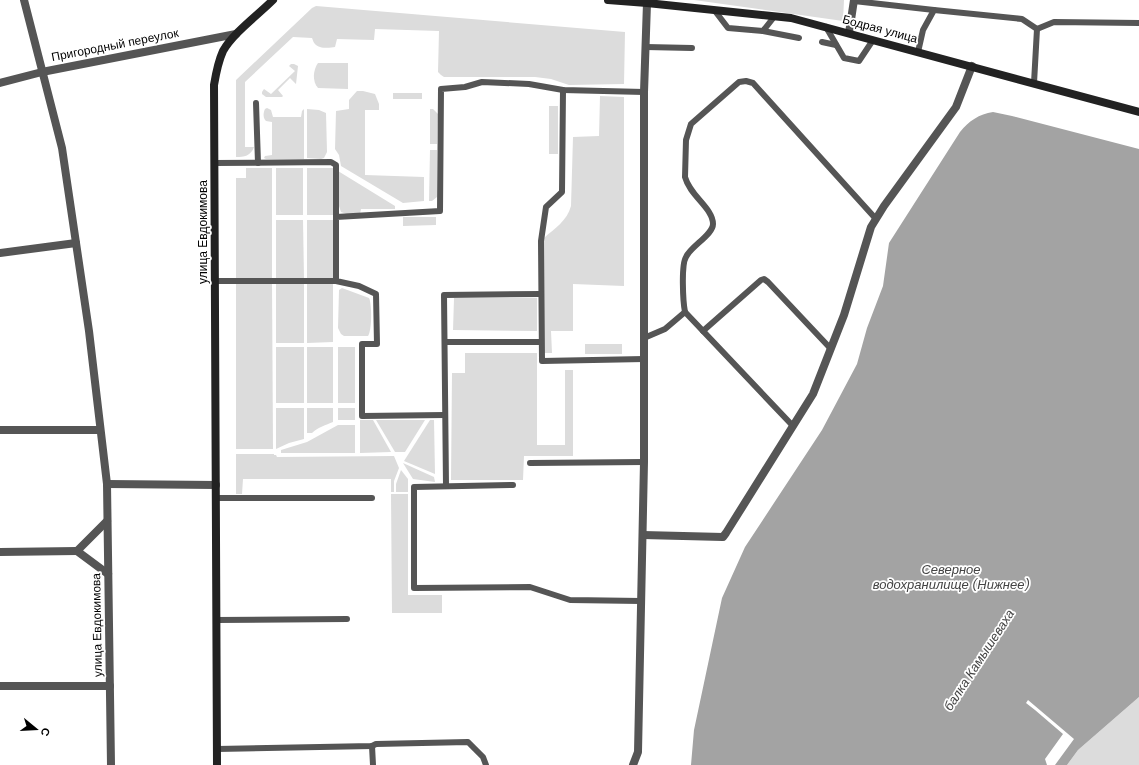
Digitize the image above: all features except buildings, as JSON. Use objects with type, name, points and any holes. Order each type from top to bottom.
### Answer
[{"type":"main road","name":"улица Евдокимова","points":[[217,765],[214,84],[217,67],[223,52],[236,34],[273,0]]},
{"type":"main road","name":"Бодрая улица","points":[[608,0],[791,18],[1139,112]]},
{"type":"street","name":"улица Евдокимова","points":[[24,0],[62,148],[89,331],[107,484],[111,765]]},
{"type":"street","points":[[850,33],[854,0]]},
{"type":"street","points":[[633,765],[638,752],[643,535],[644,92],[647,3]]},
{"type":"street","name":"Пригородный переулок","points":[[0,83],[42,72],[236,34]]},
{"type":"street","points":[[643,535],[723,537],[813,394],[844,315],[871,227],[956,107],[972,66]]},
{"type":"street","points":[[0,253],[76,243]]},
{"type":"street","points":[[0,430],[100,430]]},
{"type":"street","points":[[107,484],[216,486]]},
{"type":"street","points":[[77,551],[107,521]]},
{"type":"street","points":[[0,552],[77,551],[108,574]]},
{"type":"street","points":[[0,686],[110,686]]},
{"type":"lane","points":[[854,0],[1022,19],[1037,30]]},
{"type":"lane","points":[[918,52],[924,30],[934,10]]},
{"type":"lane","points":[[715,11],[728,28],[763,30],[799,38]]},
{"type":"lane","points":[[763,30],[774,17]]},
{"type":"lane","points":[[1037,30],[1054,22],[1139,23]]},
{"type":"lane","points":[[826,27],[844,58],[859,61],[873,40]]},
{"type":"lane","points":[[1034,83],[1037,30]]},
{"type":"lane","points":[[822,42],[836,45]]},
{"type":"lane","points":[[646,47],[692,48]]},
{"type":"lane","points":[[793,426],[685,312],[683,304],[685,257],[712,230],[713,225],[712,216],[690,190],[685,177],[686,140],[691,124],[739,82],[746,81],[753,84],[876,218]]},
{"type":"lane","points":[[336,217],[440,211],[441,89],[465,87],[482,82],[529,84],[563,90],[644,92]]},
{"type":"lane","points":[[563,90],[562,192],[546,207],[541,241],[542,361],[644,358]]},
{"type":"lane","points":[[256,103],[258,163]]},
{"type":"lane","points":[[215,163],[331,162],[336,165],[336,280]]},
{"type":"lane","points":[[703,331],[764,279],[831,349]]},
{"type":"lane","points":[[215,281],[336,280],[359,286],[376,294],[378,344],[362,344],[362,416],[445,415]]},
{"type":"lane","points":[[446,486],[444,295],[541,294]]},
{"type":"lane","points":[[644,338],[665,329],[685,312]]},
{"type":"lane","points":[[444,342],[541,342]]},
{"type":"lane","points":[[530,463],[644,462]]},
{"type":"lane","points":[[513,485],[414,486],[414,588],[530,587],[570,600],[641,601]]},
{"type":"lane","points":[[216,498],[372,498]]},
{"type":"lane","points":[[216,620],[347,619]]},
{"type":"lane","points":[[217,749],[372,746],[376,744],[468,742],[483,757],[486,765]]},
{"type":"lane","points":[[372,746],[373,765]]},
{"type":"shaded area","points":[[694,0],[844,0],[843,21]]},
{"type":"shaded area","points":[[316,6],[625,32],[624,84],[569,85],[551,79],[535,77],[444,77],[438,72],[439,31],[375,29],[374,40],[337,39],[335,47],[328,48],[317,46],[312,38],[293,37],[245,82],[245,147],[254,147],[253,150],[247,155],[236,157],[236,80],[312,8]]},
{"type":"shaded area","points":[[318,63],[348,63],[348,89],[318,88],[314,76]]},
{"type":"shaded area","points":[[291,64],[298,66],[296,84],[290,78],[278,90],[283,96],[282,97],[266,97],[262,94],[264,89],[271,94],[295,71],[289,66]]},
{"type":"shaded area","points":[[357,91],[375,94],[379,104],[379,110],[365,110],[365,175],[424,177],[424,201],[403,203],[341,166],[339,155],[335,149],[336,111],[349,109],[349,100]]},
{"type":"shaded area","points":[[393,93],[422,93],[422,99],[393,99]]},
{"type":"shaded area","points":[[600,96],[624,97],[624,286],[573,284],[573,331],[551,331],[552,353],[544,353],[544,238],[564,220],[571,206],[573,137],[599,136]]},
{"type":"shaded area","points":[[549,106],[558,106],[558,154],[549,154]]},
{"type":"shaded area","points":[[267,108],[271,110],[273,117],[301,117],[304,109],[304,159],[264,158],[265,156],[272,155],[272,122],[266,121],[264,118],[264,112]]},
{"type":"shaded area","points":[[307,109],[319,110],[326,113],[327,152],[324,158],[321,159],[307,158]]},
{"type":"shaded area","points":[[430,109],[433,109],[438,114],[437,144],[430,144]]},
{"type":"shaded area","points":[[430,150],[437,150],[437,197],[432,201],[429,201]]},
{"type":"shaded area","points":[[246,168],[272,168],[272,279],[236,279],[236,178],[246,178]]},
{"type":"shaded area","points":[[276,168],[303,168],[303,215],[276,215]]},
{"type":"shaded area","points":[[307,168],[333,168],[333,215],[307,215]]},
{"type":"shaded area","points":[[338,171],[395,206],[395,209],[361,209],[360,214],[347,214],[341,212],[339,206]]},
{"type":"shaded area","points":[[403,217],[436,217],[436,225],[403,226]]},
{"type":"shaded area","points":[[276,220],[303,220],[304,279],[276,279]]},
{"type":"shaded area","points":[[307,220],[333,220],[333,279],[307,279]]},
{"type":"shaded area","points":[[272,283],[273,449],[236,449],[236,284]]},
{"type":"shaded area","points":[[276,284],[304,284],[304,343],[276,343]]},
{"type":"shaded area","points":[[307,284],[333,284],[333,342],[307,343]]},
{"type":"shaded area","points":[[342,288],[369,298],[371,317],[368,336],[344,336],[341,334],[338,328],[339,290]]},
{"type":"shaded area","points":[[454,298],[537,298],[537,331],[453,330]]},
{"type":"shaded area","points":[[585,344],[622,344],[622,354],[585,354]]},
{"type":"shaded area","points":[[276,347],[304,347],[304,403],[276,403]]},
{"type":"shaded area","points":[[307,347],[333,347],[333,403],[307,403]]},
{"type":"shaded area","points":[[338,347],[355,347],[355,403],[338,403]]},
{"type":"shaded area","points":[[465,353],[537,353],[537,445],[565,445],[565,370],[573,370],[573,456],[524,456],[523,480],[451,480],[452,373],[465,373]]},
{"type":"shaded area","points":[[276,408],[304,408],[304,439],[289,443],[276,449]]},
{"type":"shaded area","points":[[307,408],[333,408],[333,422],[312,433],[307,433]]},
{"type":"shaded area","points":[[338,408],[355,408],[355,420],[338,420]]},
{"type":"shaded area","points":[[360,420],[373,420],[391,452],[360,453]]},
{"type":"shaded area","points":[[376,420],[425,420],[405,452],[395,452]]},
{"type":"shaded area","points":[[430,420],[434,420],[435,474],[404,461]]},
{"type":"shaded area","points":[[338,425],[355,425],[355,453],[281,453],[281,450],[307,442]]},
{"type":"shaded area","points":[[236,454],[274,454],[277,457],[394,456],[399,468],[394,481],[394,492],[391,492],[391,479],[243,479],[242,494],[236,494]]},
{"type":"shaded area","points":[[403,463],[434,477],[435,482],[413,479]]},
{"type":"shaded area","points":[[401,470],[408,479],[408,492],[396,492],[396,484]]},
{"type":"shaded area","points":[[391,494],[408,494],[408,595],[442,595],[442,613],[392,613]]},
{"type":"shaded area","points":[[1139,697],[1139,765],[1067,765],[1078,750]]},
{"type":"water","name":"Северное водохранилище (Нижнее)","points":[[993,112],[1139,149],[1139,697],[1078,750],[1067,765],[691,765],[694,730],[722,598],[745,547],[822,430],[857,364],[867,328],[883,286],[889,243],[960,132],[983,114]]},
{"type":"pier","points":[[1028,700],[1074,739],[1055,765],[1047,765],[1045,759],[1063,734],[1026,703]]},
{"type":"water label","name":"балка Камышеваха","points":[[979,660]]}]
